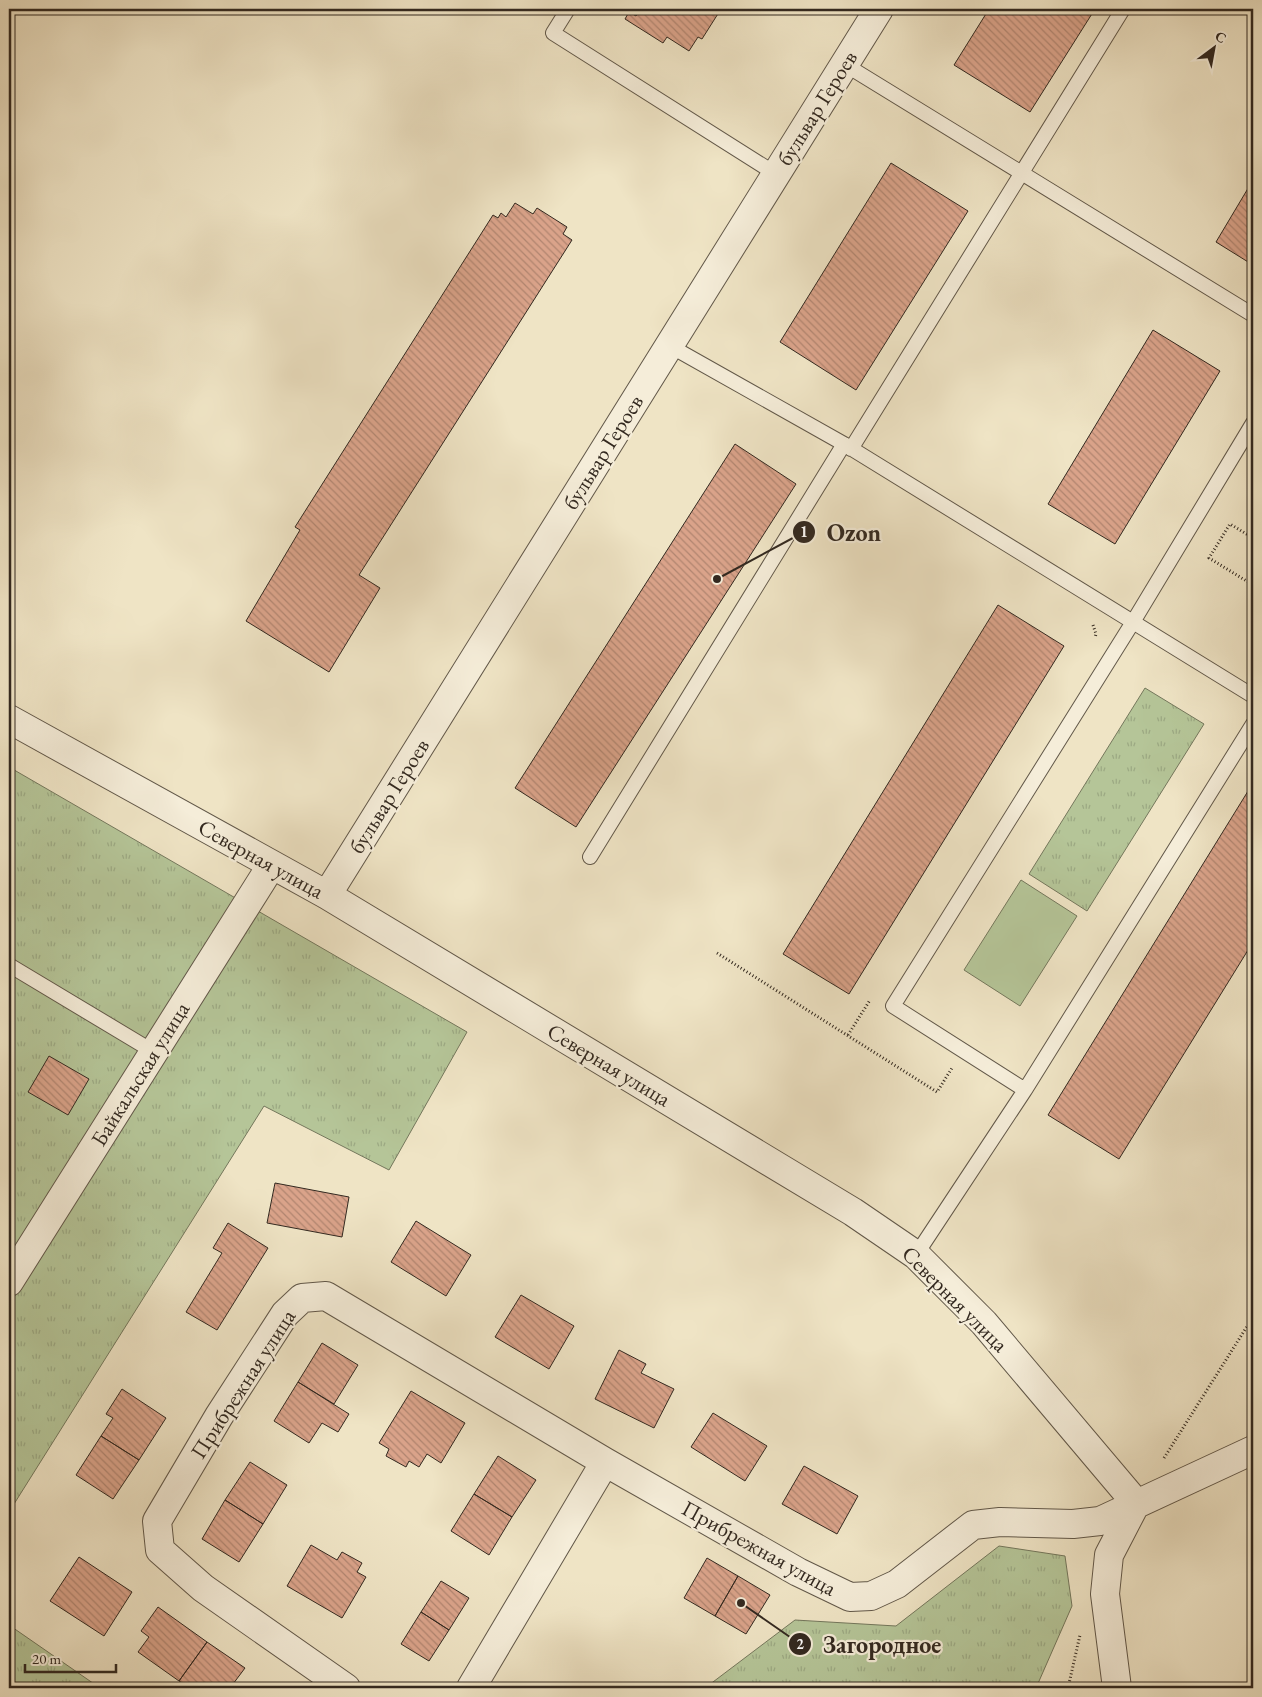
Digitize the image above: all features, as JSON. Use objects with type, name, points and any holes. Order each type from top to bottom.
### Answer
[{"type":"street","name":"бульвар Героев","points":[[327,895],[879,9]]},
{"type":"street","name":"Северная улица","points":[[9,719],[271,866],[327,895],[853,1212],[916,1255],[984,1323],[1136,1503]]},
{"type":"street","name":"Байкальская улица","points":[[9,1282],[271,866]]},
{"type":"street","name":"Прибрежная улица","points":[[346,1688],[203,1588],[160,1550],[157,1522],[219,1416],[285,1314],[302,1298],[326,1296],[605,1462],[798,1572],[850,1597],[871,1596],[896,1584],[973,1525],[1000,1522],[1073,1524],[1100,1521],[1253,1450]]},
{"type":"street","points":[[471,1688],[605,1462]]},
{"type":"street","points":[[1117,1688],[1104,1594],[1109,1555],[1136,1503]]},
{"type":"lane","points":[[568,9],[553,33],[776,174]]},
{"type":"lane","points":[[590,857],[1123,9]]},
{"type":"lane","points":[[844,64],[1253,315]]},
{"type":"lane","points":[[670,346],[847,447],[1253,696]]},
{"type":"lane","points":[[1025,1090],[893,1006],[1133,622],[1253,423]]},
{"type":"lane","points":[[916,1255],[1025,1090],[1253,724]]},
{"type":"lane","points":[[9,965],[154,1052]]},
{"type":"path","points":[[1253,538],[1230,524],[1209,558],[1253,585]]},
{"type":"path","points":[[1091,620],[1096,634],[1094,640]]},
{"type":"path","points":[[717,953],[937,1092],[963,1051]]},
{"type":"path","points":[[848,1035],[875,993]]},
{"type":"path","points":[[1162,1461],[1253,1317]]},
{"type":"green space","points":[[1145,688],[1204,724],[1087,911],[1029,874]]},
{"type":"green space","points":[[9,767],[467,1032],[389,1170],[264,1106],[9,1512]]},
{"type":"green space","points":[[1021,880],[1077,916],[1020,1006],[964,970]]},
{"type":"green space","points":[[999,1546],[1065,1556],[1072,1606],[1036,1688],[705,1688],[795,1620],[896,1626]]},
{"type":"green space","points":[[9,1625],[100,1688],[9,1688]]},
{"type":"building","points":[[641,9],[721,9],[702,39],[698,37],[689,51],[667,37],[663,43],[625,19],[629,12],[636,16]]},
{"type":"building","points":[[989,9],[1095,9],[1030,112],[954,65]]},
{"type":"building","points":[[891,163],[968,211],[856,390],[780,342]]},
{"type":"building","points":[[1253,180],[1253,265],[1216,242]]},
{"type":"building","points":[[515,203],[533,214],[537,208],[567,227],[563,234],[572,240],[359,575],[380,588],[329,672],[246,621],[300,530],[295,527],[493,215],[498,218],[501,213],[506,217]]},
{"type":"building","points":[[1153,330],[1220,371],[1115,544],[1048,504]]},
{"type":"building","points":[[735,444],[796,484],[576,827],[515,788]]},
{"type":"building","points":[[998,605],[1064,646],[849,994],[783,954]]},
{"type":"building","points":[[1253,783],[1253,942],[1119,1159],[1048,1115]]},
{"type":"building","points":[[49,1056],[89,1079],[68,1115],[28,1092]]},
{"type":"building","points":[[275,1183],[349,1197],[342,1237],[267,1223]]},
{"type":"building","points":[[416,1221],[471,1255],[446,1296],[391,1262]]},
{"type":"building","points":[[228,1223],[268,1248],[217,1330],[186,1312],[222,1253],[213,1248]]},
{"type":"building","points":[[521,1295],[574,1326],[549,1369],[495,1337]]},
{"type":"building","points":[[322,1343],[358,1365],[334,1404],[298,1382]]},
{"type":"building","points":[[619,1350],[646,1364],[641,1373],[674,1389],[654,1428],[595,1399]]},
{"type":"building","points":[[298,1382],[349,1414],[338,1432],[322,1423],[309,1443],[274,1421]]},
{"type":"building","points":[[122,1389],[166,1418],[139,1460],[101,1436],[113,1418],[106,1414]]},
{"type":"building","points":[[411,1391],[465,1423],[441,1463],[427,1454],[419,1467],[409,1461],[406,1467],[386,1456],[389,1449],[379,1443]]},
{"type":"building","points":[[713,1413],[767,1446],[745,1481],[691,1447]]},
{"type":"building","points":[[101,1436],[139,1460],[113,1499],[76,1475]]},
{"type":"building","points":[[498,1456],[536,1480],[512,1517],[474,1494]]},
{"type":"building","points":[[250,1462],[287,1485],[263,1524],[225,1500]]},
{"type":"building","points":[[804,1466],[858,1496],[837,1534],[782,1504]]},
{"type":"building","points":[[474,1494],[512,1517],[489,1555],[451,1531]]},
{"type":"building","points":[[225,1500],[263,1524],[239,1562],[202,1539]]},
{"type":"building","points":[[311,1545],[337,1560],[342,1552],[362,1563],[357,1572],[366,1577],[342,1618],[287,1586]]},
{"type":"building","points":[[79,1557],[132,1592],[104,1636],[50,1601]]},
{"type":"building","points":[[707,1558],[738,1576],[715,1616],[684,1598]]},
{"type":"building","points":[[738,1576],[770,1595],[746,1634],[715,1616]]},
{"type":"building","points":[[441,1581],[469,1598],[449,1630],[421,1612]]},
{"type":"building","points":[[158,1607],[207,1642],[179,1681],[138,1652],[149,1637],[141,1631]]},
{"type":"building","points":[[421,1612],[449,1630],[429,1661],[401,1644]]},
{"type":"building","points":[[207,1642],[245,1668],[230,1688],[190,1688],[179,1681]]},
{"type":"place","name":"Ozon","points":[[717,579]]},
{"type":"place","name":"Загородное","points":[[741,1603]]}]
